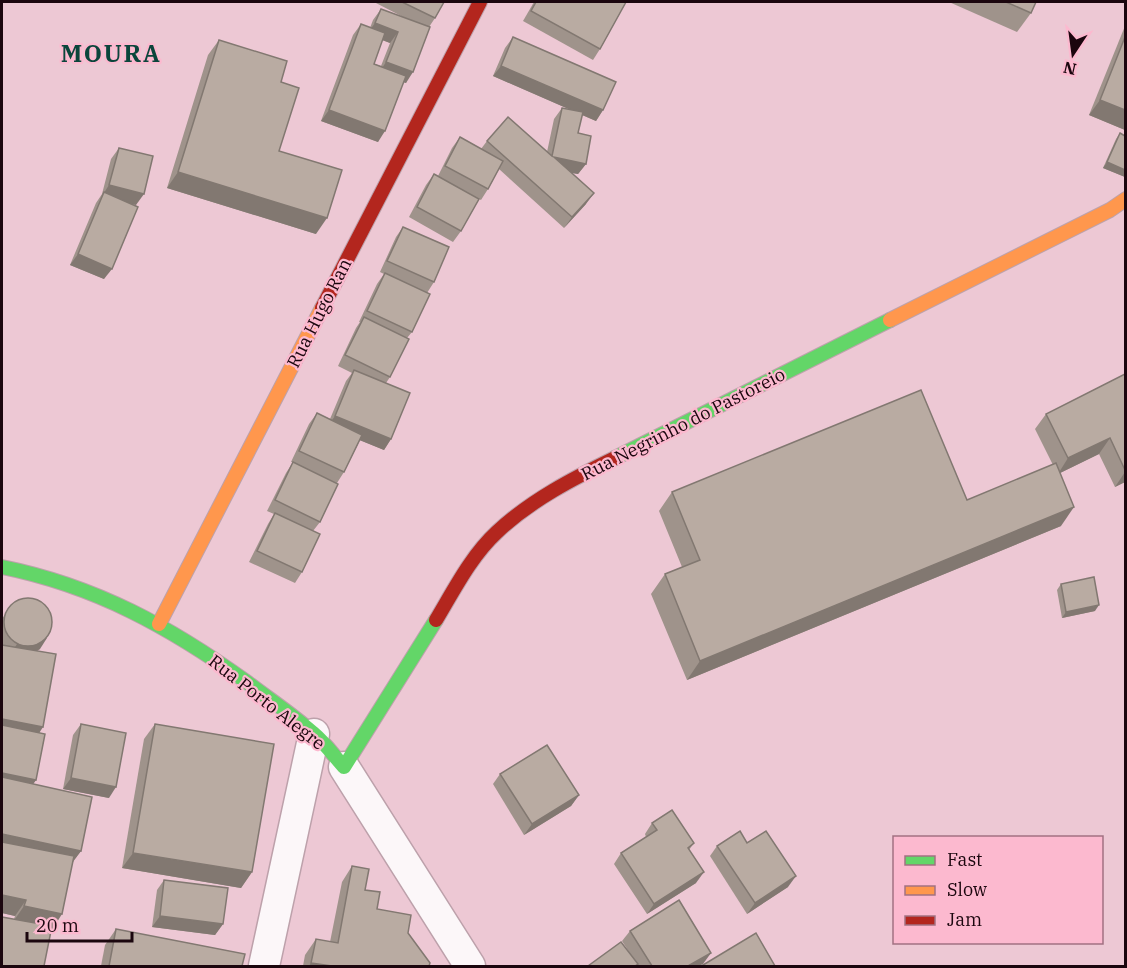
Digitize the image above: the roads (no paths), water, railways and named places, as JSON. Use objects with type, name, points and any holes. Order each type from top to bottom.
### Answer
[{"type":"street","name":"Rua Hugo Ran","points":[[159,624],[480,2]]},
{"type":"street","name":"Rua Negrinho do Pastoreio","points":[[344,767],[472,561],[496,533],[531,504],[588,471],[1110,210],[1125,199]]},
{"type":"street","name":"Rua Porto Alegre","points":[[2,567],[87,590],[159,624],[227,667],[314,734],[344,767],[470,966]]},
{"type":"street","points":[[264,966],[314,734]]},
{"type":"district","name":"MOURA","points":[[111,53]]}]
